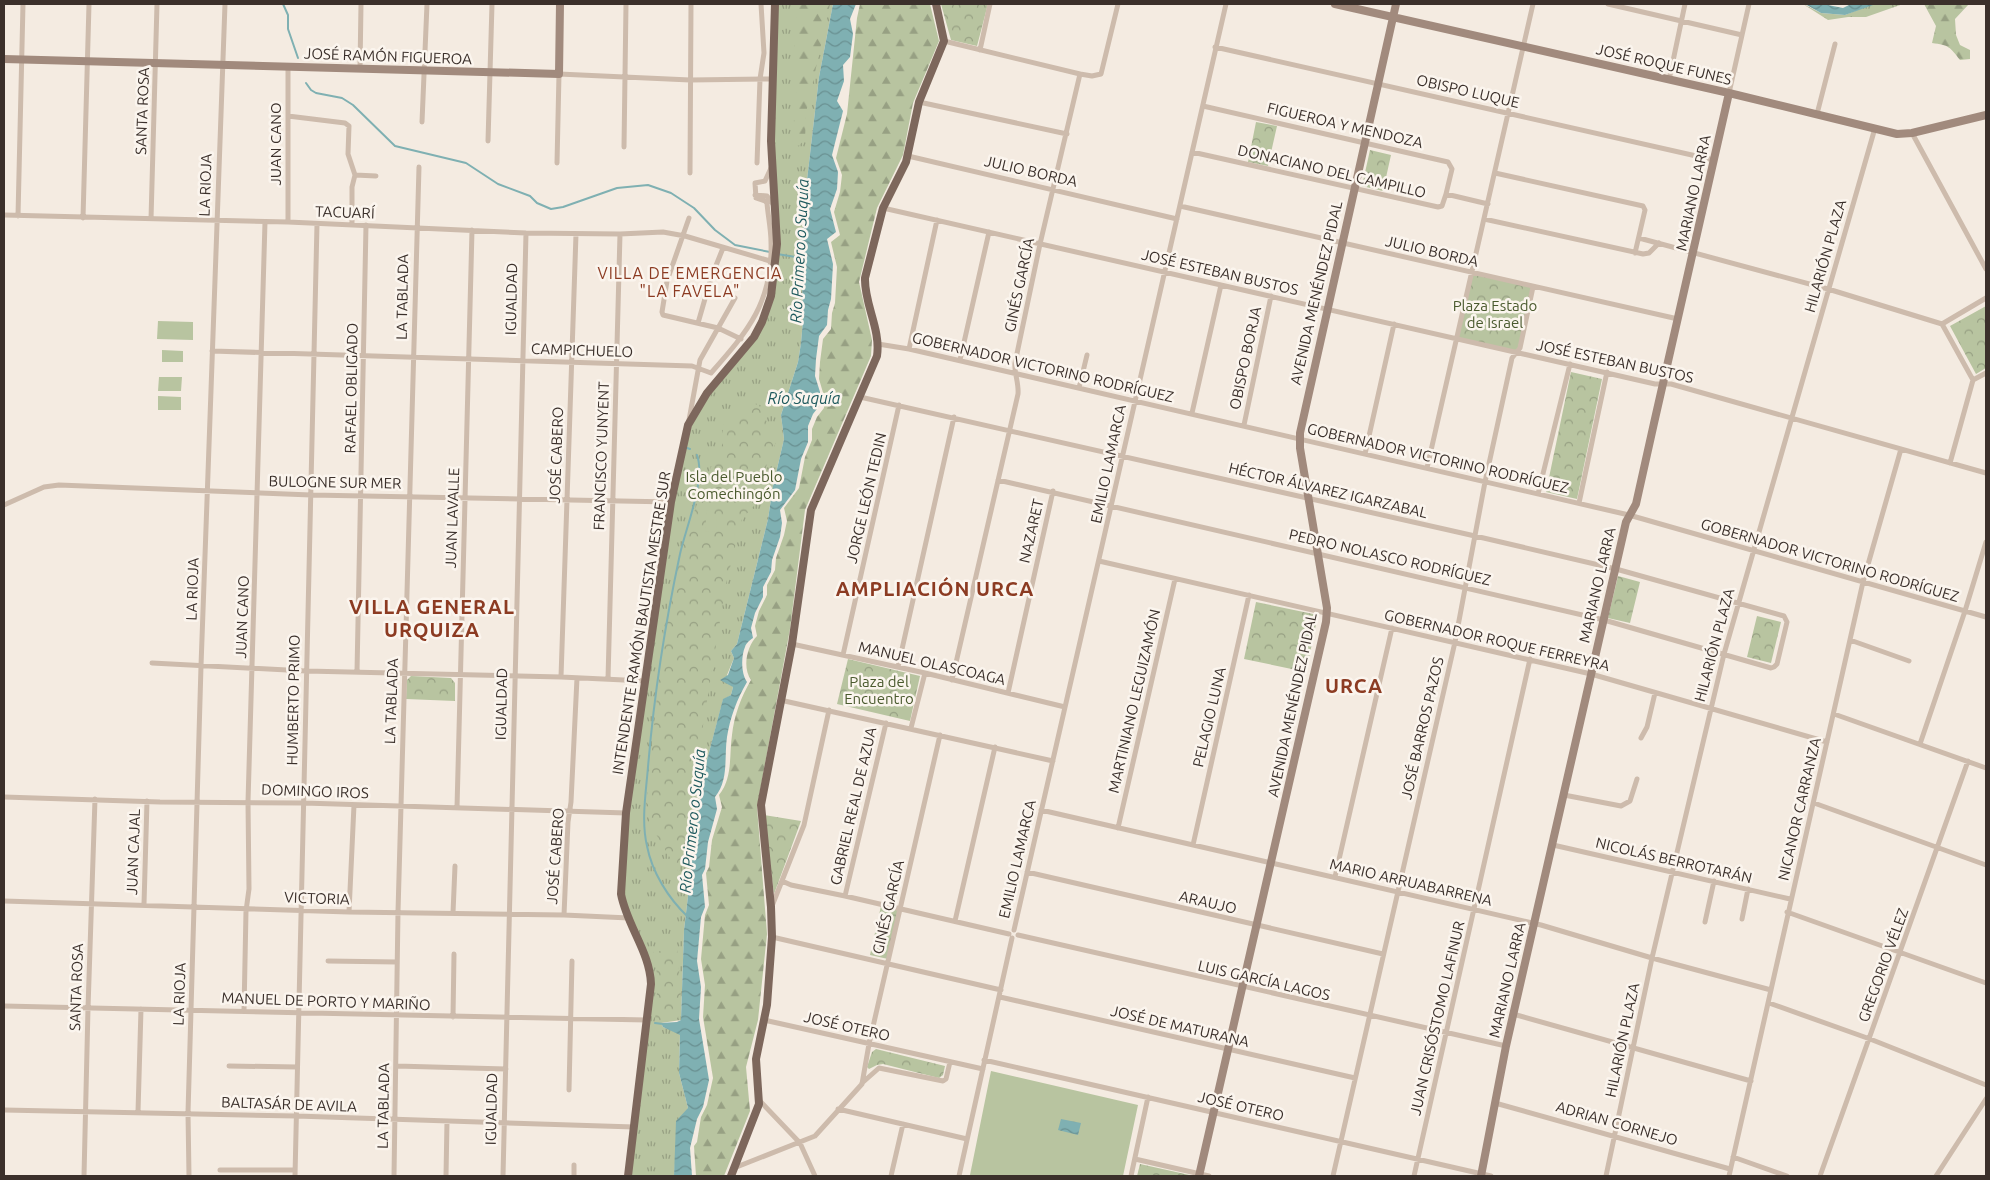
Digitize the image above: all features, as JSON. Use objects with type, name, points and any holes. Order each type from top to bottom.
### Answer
[{"type":"main road","points":[[559,74],[560,4]]},
{"type":"main road","name":"INTENDENTE RAMÓN BAUTISTA MESTRE SUR","points":[[628,1176],[651,973],[624,906],[621,885],[626,812],[671,502],[688,425],[707,392],[748,344],[762,322],[772,296],[772,259],[776,212],[773,163],[772,79],[775,4]]},
{"type":"main road","points":[[731,1176],[758,1110],[756,1059],[767,1005],[772,937],[761,805],[792,644],[812,505],[877,356],[878,344],[865,278],[883,208],[908,156],[919,102],[944,41],[936,4]]},
{"type":"main road","name":"JOSÉ ROQUE FUNES","points":[[1335,4],[1729,93],[1900,134],[1912,133],[1986,115]]},
{"type":"main road","name":"AVENIDA MENÉNDEZ PIDAL","points":[[1200,1175],[1327,614],[1299,439],[1326,309],[1396,4]]},
{"type":"main road","name":"JOSÉ RAMÓN FIGUEROA","points":[[4,59],[559,74]]},
{"type":"main road","name":"MARIANO LARRA","points":[[1481,1175],[1506,1046],[1553,845],[1590,674],[1629,515],[1636,504],[1729,93]]},
{"type":"street","points":[[18,216],[23,4]]},
{"type":"street","points":[[83,218],[89,4]]},
{"type":"street","name":"SANTA ROSA","points":[[151,219],[157,4]]},
{"type":"street","name":"LA RIOJA","points":[[189,1176],[188,1114],[201,666],[225,4]]},
{"type":"street","points":[[360,68],[361,4]]},
{"type":"street","points":[[422,122],[427,4]]},
{"type":"street","points":[[488,141],[492,4]]},
{"type":"street","points":[[624,146],[626,4]]},
{"type":"street","points":[[690,173],[691,4]]},
{"type":"street","points":[[757,164],[760,79],[764,46],[761,4]]},
{"type":"street","points":[[980,50],[990,4]]},
{"type":"street","points":[[944,41],[1080,74],[1096,76],[1101,74],[1118,4]]},
{"type":"street","name":"EMILIO LAMARCA","points":[[1014,930],[1226,4]]},
{"type":"street","points":[[1428,468],[1533,4]]},
{"type":"street","points":[[1608,4],[1742,35]]},
{"type":"street","points":[[1669,80],[1685,4]]},
{"type":"street","name":"MARIANO LARRA","points":[[1729,93],[1749,4]]},
{"type":"street","points":[[1817,114],[1835,44]]},
{"type":"street","name":"OBISPO LUQUE","points":[[1216,47],[1714,160]]},
{"type":"street","name":"JUAN CANO","points":[[288,67],[288,222]]},
{"type":"street","points":[[556,163],[559,74]]},
{"type":"street","name":"JOSÉ RAMÓN FIGUEROA","points":[[559,74],[690,80],[772,79]]},
{"type":"street","name":"GINÉS GARCÍA","points":[[952,680],[1018,394],[1019,384],[1015,363],[1040,244],[1080,74]]},
{"type":"street","points":[[919,102],[1067,134]]},
{"type":"street","name":"FIGUEROA Y MENDOZA","points":[[1203,106],[1448,162],[1452,169],[1446,194]]},
{"type":"street","points":[[288,116],[348,124],[350,130],[348,154],[355,176],[352,188],[352,224]]},
{"type":"street","name":"HILARIÓN PLAZA","points":[[1606,1176],[1652,958],[1724,654],[1874,128]]},
{"type":"street","points":[[1912,133],[1986,268]]},
{"type":"street","name":"DONACIANO DEL CAMPILLO","points":[[1192,152],[1438,207],[1442,206],[1446,194],[1488,204]]},
{"type":"street","name":"JULIO BORDA","points":[[908,156],[1177,219]]},
{"type":"street","points":[[773,163],[765,181],[755,184],[755,195],[757,200],[765,201],[767,204],[774,243]]},
{"type":"street","name":"LA TABLADA","points":[[394,1176],[398,912],[411,496],[418,167]]},
{"type":"street","points":[[1495,173],[1643,206],[1645,210],[1635,252]]},
{"type":"street","points":[[355,176],[376,176]]},
{"type":"street","points":[[755,195],[767,196],[771,200],[776,212]]},
{"type":"street","name":"JULIO BORDA","points":[[1180,206],[1678,319]]},
{"type":"street","name":"JOSÉ ESTEBAN BUSTOS","points":[[883,208],[1516,352],[1662,384],[1671,384],[1986,473]]},
{"type":"street","name":"TACUARÍ","points":[[4,216],[352,224],[576,234],[663,232],[772,259]]},
{"type":"street","points":[[689,218],[667,281],[663,315],[718,328],[741,339],[758,313],[768,283],[772,259]]},
{"type":"street","points":[[1484,219],[1635,252],[1650,254],[1659,243]]},
{"type":"street","points":[[909,349],[937,220]]},
{"type":"street","name":"JUAN CANO","points":[[244,1012],[246,908],[249,889],[248,802],[265,222]]},
{"type":"street","name":"HUMBERTO PRIMO","points":[[295,1173],[317,224]]},
{"type":"street","name":"RAFAEL OBLIGADO","points":[[357,672],[366,225]]},
{"type":"street","name":"JUAN LAVALLE","points":[[457,808],[472,230]]},
{"type":"street","name":"IGUALDAD","points":[[503,1176],[521,500],[526,232]]},
{"type":"street","points":[[960,360],[989,232]]},
{"type":"street","name":"JOSÉ CABERO","points":[[560,677],[576,234]]},
{"type":"street","name":"FRANCISCO YUNYENT","points":[[608,679],[620,234]]},
{"type":"street","points":[[1639,238],[1828,290],[1942,324],[1973,380],[1950,463]]},
{"type":"street","points":[[698,323],[711,278],[723,248]]},
{"type":"street","points":[[1192,413],[1221,285]]},
{"type":"street","name":"JOSÉ BARROS PAZOS","points":[[1333,1176],[1455,642],[1485,482],[1512,358],[1520,348],[1533,287]]},
{"type":"street","name":"OBISPO BORJA","points":[[1244,425],[1271,296]]},
{"type":"street","points":[[688,425],[700,360],[735,298]]},
{"type":"street","points":[[1942,324],[1986,298]]},
{"type":"street","points":[[1365,454],[1394,324]]},
{"type":"street","name":"CAMPICHUELO","points":[[212,351],[692,366],[711,373],[741,339]]},
{"type":"street","name":"GOBERNADOR VICTORINO RODRÍGUEZ","points":[[878,344],[960,360],[1629,515],[1752,552],[1986,617]]},
{"type":"street","points":[[1079,388],[1087,355]]},
{"type":"street","points":[[1538,494],[1570,364]]},
{"type":"street","points":[[1579,503],[1607,372]]},
{"type":"street","points":[[1973,380],[1986,373]]},
{"type":"street","name":"HÉCTOR ÁLVAREZ IGARZABAL","points":[[860,397],[1122,455],[1616,569],[1786,618],[1787,622],[1779,656],[1774,667]]},
{"type":"street","name":"JORGE LEÓN TEDIN","points":[[843,655],[899,405]]},
{"type":"street","points":[[898,667],[954,417]]},
{"type":"street","name":"NICANOR CARRANZA","points":[[1729,1176],[1769,1003],[1787,912],[1814,803],[1863,582],[1900,449]]},
{"type":"street","name":"PEDRO NOLASCO RODRÍGUEZ","points":[[998,480],[1053,491],[1604,620],[1774,667]]},
{"type":"street","name":"BULOGNE SUR MER","points":[[4,505],[52,485],[311,495],[671,502]]},
{"type":"street","name":"NAZARET","points":[[1008,693],[1053,491]]},
{"type":"street","points":[[1920,744],[1986,542]]},
{"type":"street","name":"GOBERNADOR ROQUE FERREYRA","points":[[1099,561],[1530,659],[1590,674],[1827,742]]},
{"type":"street","name":"MARTINIANO LEGUIZAMÓN","points":[[1118,828],[1175,579]]},
{"type":"street","name":"PELAGIO LUNA","points":[[1193,845],[1249,595]]},
{"type":"street","points":[[1335,877],[1392,628]]},
{"type":"street","points":[[1850,640],[1909,661]]},
{"type":"street","name":"MANUEL OLASCOAGA","points":[[792,644],[1065,707]]},
{"type":"street","name":"JUAN CRISÓSTOMO LAFINUR","points":[[1414,1176],[1530,659]]},
{"type":"street","points":[[152,663],[306,671],[560,677],[645,682]]},
{"type":"street","points":[[911,728],[924,673]]},
{"type":"street","name":"JOSÉ CABERO","points":[[564,915],[577,678]]},
{"type":"street","points":[[1641,738],[1647,727],[1655,693]]},
{"type":"street","points":[[780,700],[1053,760]]},
{"type":"street","points":[[771,907],[804,825],[830,710]]},
{"type":"street","points":[[1834,714],[1986,768]]},
{"type":"street","name":"GABRIEL REAL DE AZUA","points":[[845,896],[886,723]]},
{"type":"street","name":"GINÉS GARCÍA","points":[[862,1084],[869,1044],[940,735]]},
{"type":"street","points":[[955,921],[996,748]]},
{"type":"street","name":"GREGORIO VÉLEZ","points":[[1820,1176],[1968,762]]},
{"type":"street","points":[[1564,795],[1621,806],[1630,801],[1637,779]]},
{"type":"street","name":"DOMINGO IROS","points":[[4,798],[304,803],[354,806],[626,812]]},
{"type":"street","name":"SANTA ROSA","points":[[84,1176],[95,799]]},
{"type":"street","name":"JUAN CAJAL","points":[[144,904],[147,801]]},
{"type":"street","points":[[1814,803],[1986,865]]},
{"type":"street","points":[[349,912],[354,806]]},
{"type":"street","name":"MARIO ARRUABARRENA","points":[[1041,810],[1534,923],[1652,958],[1771,990]]},
{"type":"street","name":"NICOLÁS BERROTARÁN","points":[[1553,845],[1790,899]]},
{"type":"street","points":[[453,913],[455,866]]},
{"type":"street","name":"ARAUJO","points":[[1027,872],[1383,954]]},
{"type":"street","points":[[782,881],[790,885],[901,908],[1010,936],[1018,935]]},
{"type":"street","points":[[1705,922],[1714,881]]},
{"type":"street","points":[[1742,919],[1748,889]]},
{"type":"street","name":"VICTORIA","points":[[4,901],[349,912],[564,915],[629,918]]},
{"type":"street","points":[[1787,912],[1986,984]]},
{"type":"street","points":[[1010,936],[1010,931],[1014,930],[1018,935]]},
{"type":"street","name":"LUIS GARCÍA LAGOS","points":[[1018,935],[1242,988],[1506,1046]]},
{"type":"street","name":"EMILIO LAMARCA","points":[[959,1176],[984,1060],[1000,997],[1010,936]]},
{"type":"street","points":[[772,937],[1001,990]]},
{"type":"street","points":[[453,1017],[454,954]]},
{"type":"street","points":[[328,961],[397,962]]},
{"type":"street","points":[[569,1090],[572,961]]},
{"type":"street","name":"JOSÉ DE MATURANA","points":[[1000,997],[1355,1078]]},
{"type":"street","points":[[1769,1003],[1870,1039],[1986,1085]]},
{"type":"street","name":"MANUEL DE PORTO Y MARIÑO","points":[[4,1006],[647,1020]]},
{"type":"street","points":[[138,1112],[141,1009]]},
{"type":"street","points":[[1513,1014],[1751,1081]]},
{"type":"street","name":"JOSÉ OTERO","points":[[764,1020],[983,1069]]},
{"type":"street","name":"JOSÉ OTERO","points":[[984,1060],[1491,1176]]},
{"type":"street","points":[[734,1168],[815,1136],[838,1109],[880,1068],[943,1081],[946,1078],[950,1062]]},
{"type":"street","points":[[229,1066],[297,1067]]},
{"type":"street","points":[[396,1066],[506,1069]]},
{"type":"street","points":[[1132,1176],[1148,1097]]},
{"type":"street","points":[[1936,1176],[1986,1099]]},
{"type":"street","points":[[759,1100],[800,1143],[815,1176]]},
{"type":"street","name":"ADRIAN CORNEJO","points":[[1495,1103],[1615,1135],[1730,1169]]},
{"type":"street","points":[[838,1109],[966,1139]]},
{"type":"street","name":"BALTASÁR DE AVILA","points":[[4,1110],[296,1116],[634,1127]]},
{"type":"street","points":[[446,1176],[447,1121]]},
{"type":"street","points":[[892,1176],[903,1124]]},
{"type":"street","points":[[1733,1157],[1786,1176]]},
{"type":"street","points":[[1135,1159],[1209,1176]]},
{"type":"street","points":[[574,1166],[574,1176]]},
{"type":"street","points":[[220,1170],[295,1173]]},
{"type":"green space","points":[[775,4],[833,4],[819,77],[807,180],[806,213],[801,239],[803,320],[801,343],[798,362],[781,415],[784,439],[773,486],[768,519],[737,644],[731,651],[734,658],[727,675],[733,687],[731,695],[723,700],[707,760],[697,820],[684,930],[681,1020],[661,1023],[663,1027],[680,1034],[679,1073],[688,1108],[676,1150],[674,1176],[628,1176],[651,984],[624,906],[626,813],[671,502],[688,425],[698,406],[754,337],[774,279],[771,141]]},
{"type":"green space","points":[[798,4],[830,4],[806,113],[805,140],[798,146],[792,141],[797,88],[794,50]]},
{"type":"green space","points":[[860,4],[930,4],[939,41],[913,103],[903,155],[877,208],[859,282],[872,340],[871,356],[805,510],[790,629],[757,807],[767,934],[758,1020],[746,1067],[750,1111],[724,1176],[696,1176],[694,1146],[697,1142],[701,1117],[707,1105],[713,1078],[703,1017],[705,985],[701,959],[705,915],[709,905],[706,873],[709,867],[712,840],[722,807],[719,795],[727,781],[730,766],[734,721],[741,700],[751,680],[746,663],[748,651],[757,636],[755,626],[759,611],[767,595],[767,585],[775,570],[776,558],[787,521],[784,508],[799,488],[805,457],[812,440],[812,429],[817,417],[824,408],[824,396],[819,379],[820,362],[823,339],[831,329],[837,267],[831,242],[840,235],[834,212],[840,192],[842,175],[836,158],[847,114]]},
{"type":"green space","points":[[941,4],[988,4],[977,46],[951,40]]},
{"type":"green space","points":[[1803,4],[1821,13],[1845,15],[1870,5],[1903,4],[1866,17],[1828,20]]},
{"type":"green space","points":[[1924,4],[1969,4],[1955,19],[1956,35],[1960,45],[1970,50],[1970,59],[1960,60],[1949,47],[1932,43],[1936,26]]},
{"type":"green space","points":[[1256,122],[1277,126],[1268,166],[1248,162]]},
{"type":"green space","points":[[1370,150],[1391,155],[1383,191],[1362,186]]},
{"type":"green space","name":"Plaza Estado de Israel","points":[[1473,273],[1533,287],[1517,352],[1458,339]]},
{"type":"green space","points":[[1986,306],[1986,368],[1976,374],[1950,326]]},
{"type":"green space","points":[[158,321],[193,322],[193,340],[157,339]]},
{"type":"green space","points":[[162,350],[183,351],[183,362],[162,362]]},
{"type":"green space","points":[[1571,372],[1602,379],[1577,499],[1546,492]]},
{"type":"green space","points":[[159,377],[182,377],[181,391],[158,391]]},
{"type":"green space","points":[[158,396],[181,397],[181,410],[158,410]]},
{"type":"green space","name":"Isla del Pueblo Comechingón","points":[[750,403],[759,405],[776,442],[766,467],[758,501],[742,519],[726,584],[679,873],[650,824],[646,806],[664,626],[685,536],[713,462],[722,445],[723,424]]},
{"type":"green space","points":[[707,510],[717,515],[716,532],[705,531]]},
{"type":"green space","points":[[1618,576],[1640,582],[1630,623],[1608,618]]},
{"type":"green space","points":[[1256,602],[1318,615],[1306,672],[1244,659]]},
{"type":"green space","points":[[1757,616],[1781,622],[1771,663],[1747,657]]},
{"type":"green space","name":"Plaza del Encuentro","points":[[848,659],[920,676],[910,721],[837,704]]},
{"type":"green space","points":[[411,676],[451,678],[455,683],[455,701],[406,699],[407,680]]},
{"type":"green space","points":[[764,815],[801,821],[774,894]]},
{"type":"green space","points":[[881,906],[899,910],[888,959],[870,955]]},
{"type":"green space","points":[[677,949],[681,991],[678,1018],[667,1021],[655,1020],[658,979],[653,952]]},
{"type":"green space","points":[[876,1049],[945,1066],[943,1075],[939,1078],[883,1064],[869,1069],[867,1067],[872,1052]]},
{"type":"green space","points":[[991,1071],[1138,1105],[1123,1176],[970,1175]]},
{"type":"green space","points":[[1140,1164],[1194,1176],[1137,1176]]},
{"type":"water","name":"Río Suquía","points":[[833,4],[856,4],[850,19],[853,34],[850,57],[843,65],[844,81],[837,101],[843,111],[832,155],[838,172],[837,189],[830,209],[836,232],[827,239],[833,264],[827,325],[819,336],[816,359],[815,376],[820,392],[820,405],[813,414],[808,426],[808,442],[801,459],[795,490],[780,510],[782,523],[780,537],[772,560],[771,572],[763,587],[763,597],[755,613],[751,628],[753,638],[746,644],[744,651],[742,660],[747,682],[737,702],[730,723],[724,776],[715,797],[717,809],[708,842],[705,869],[702,875],[705,907],[701,917],[697,961],[701,987],[699,1019],[709,1080],[690,1148],[692,1176],[674,1176],[676,1121],[688,1108],[679,1073],[680,1035],[663,1027],[661,1023],[681,1020],[684,930],[697,820],[707,760],[723,699],[731,695],[733,687],[720,680],[728,675],[734,658],[731,651],[737,644],[768,519],[773,486],[784,439],[781,415],[798,362],[803,320],[801,239],[806,213],[807,180],[819,77]]},
{"type":"water","points":[[1805,4],[1823,4],[1843,8],[1851,4],[1876,4],[1845,15],[1821,13]]},
{"type":"water","points":[[1061,1119],[1081,1123],[1078,1135],[1058,1130]]},
{"type":"waterway","points":[[283,4],[288,15],[288,29],[298,58]]},
{"type":"waterway","points":[[306,83],[316,93],[342,98],[353,105],[395,146],[466,163],[498,184],[530,196],[537,203],[551,209],[563,207],[617,188],[648,185],[671,193],[694,208],[715,230],[735,245],[770,252]]},
{"type":"waterway","name":"Río Primero o Suquía","points":[[777,254],[802,258]]},
{"type":"waterway","name":"Río Primero o Suquía","points":[[688,917],[674,902],[657,875],[649,856],[644,817],[653,713],[680,554],[697,490],[699,477],[697,455]]},
{"type":"waterway","points":[[655,1023],[663,1024]]},
{"type":"district","name":"VILLA DE EMERGENCIA \"LA FAVELA\"","points":[[690,282]]},
{"type":"district","name":"AMPLIACIÓN URCA","points":[[935,588]]},
{"type":"district","name":"VILLA GENERAL URQUIZA","points":[[432,618]]},
{"type":"district","name":"URCA","points":[[1354,685]]}]
